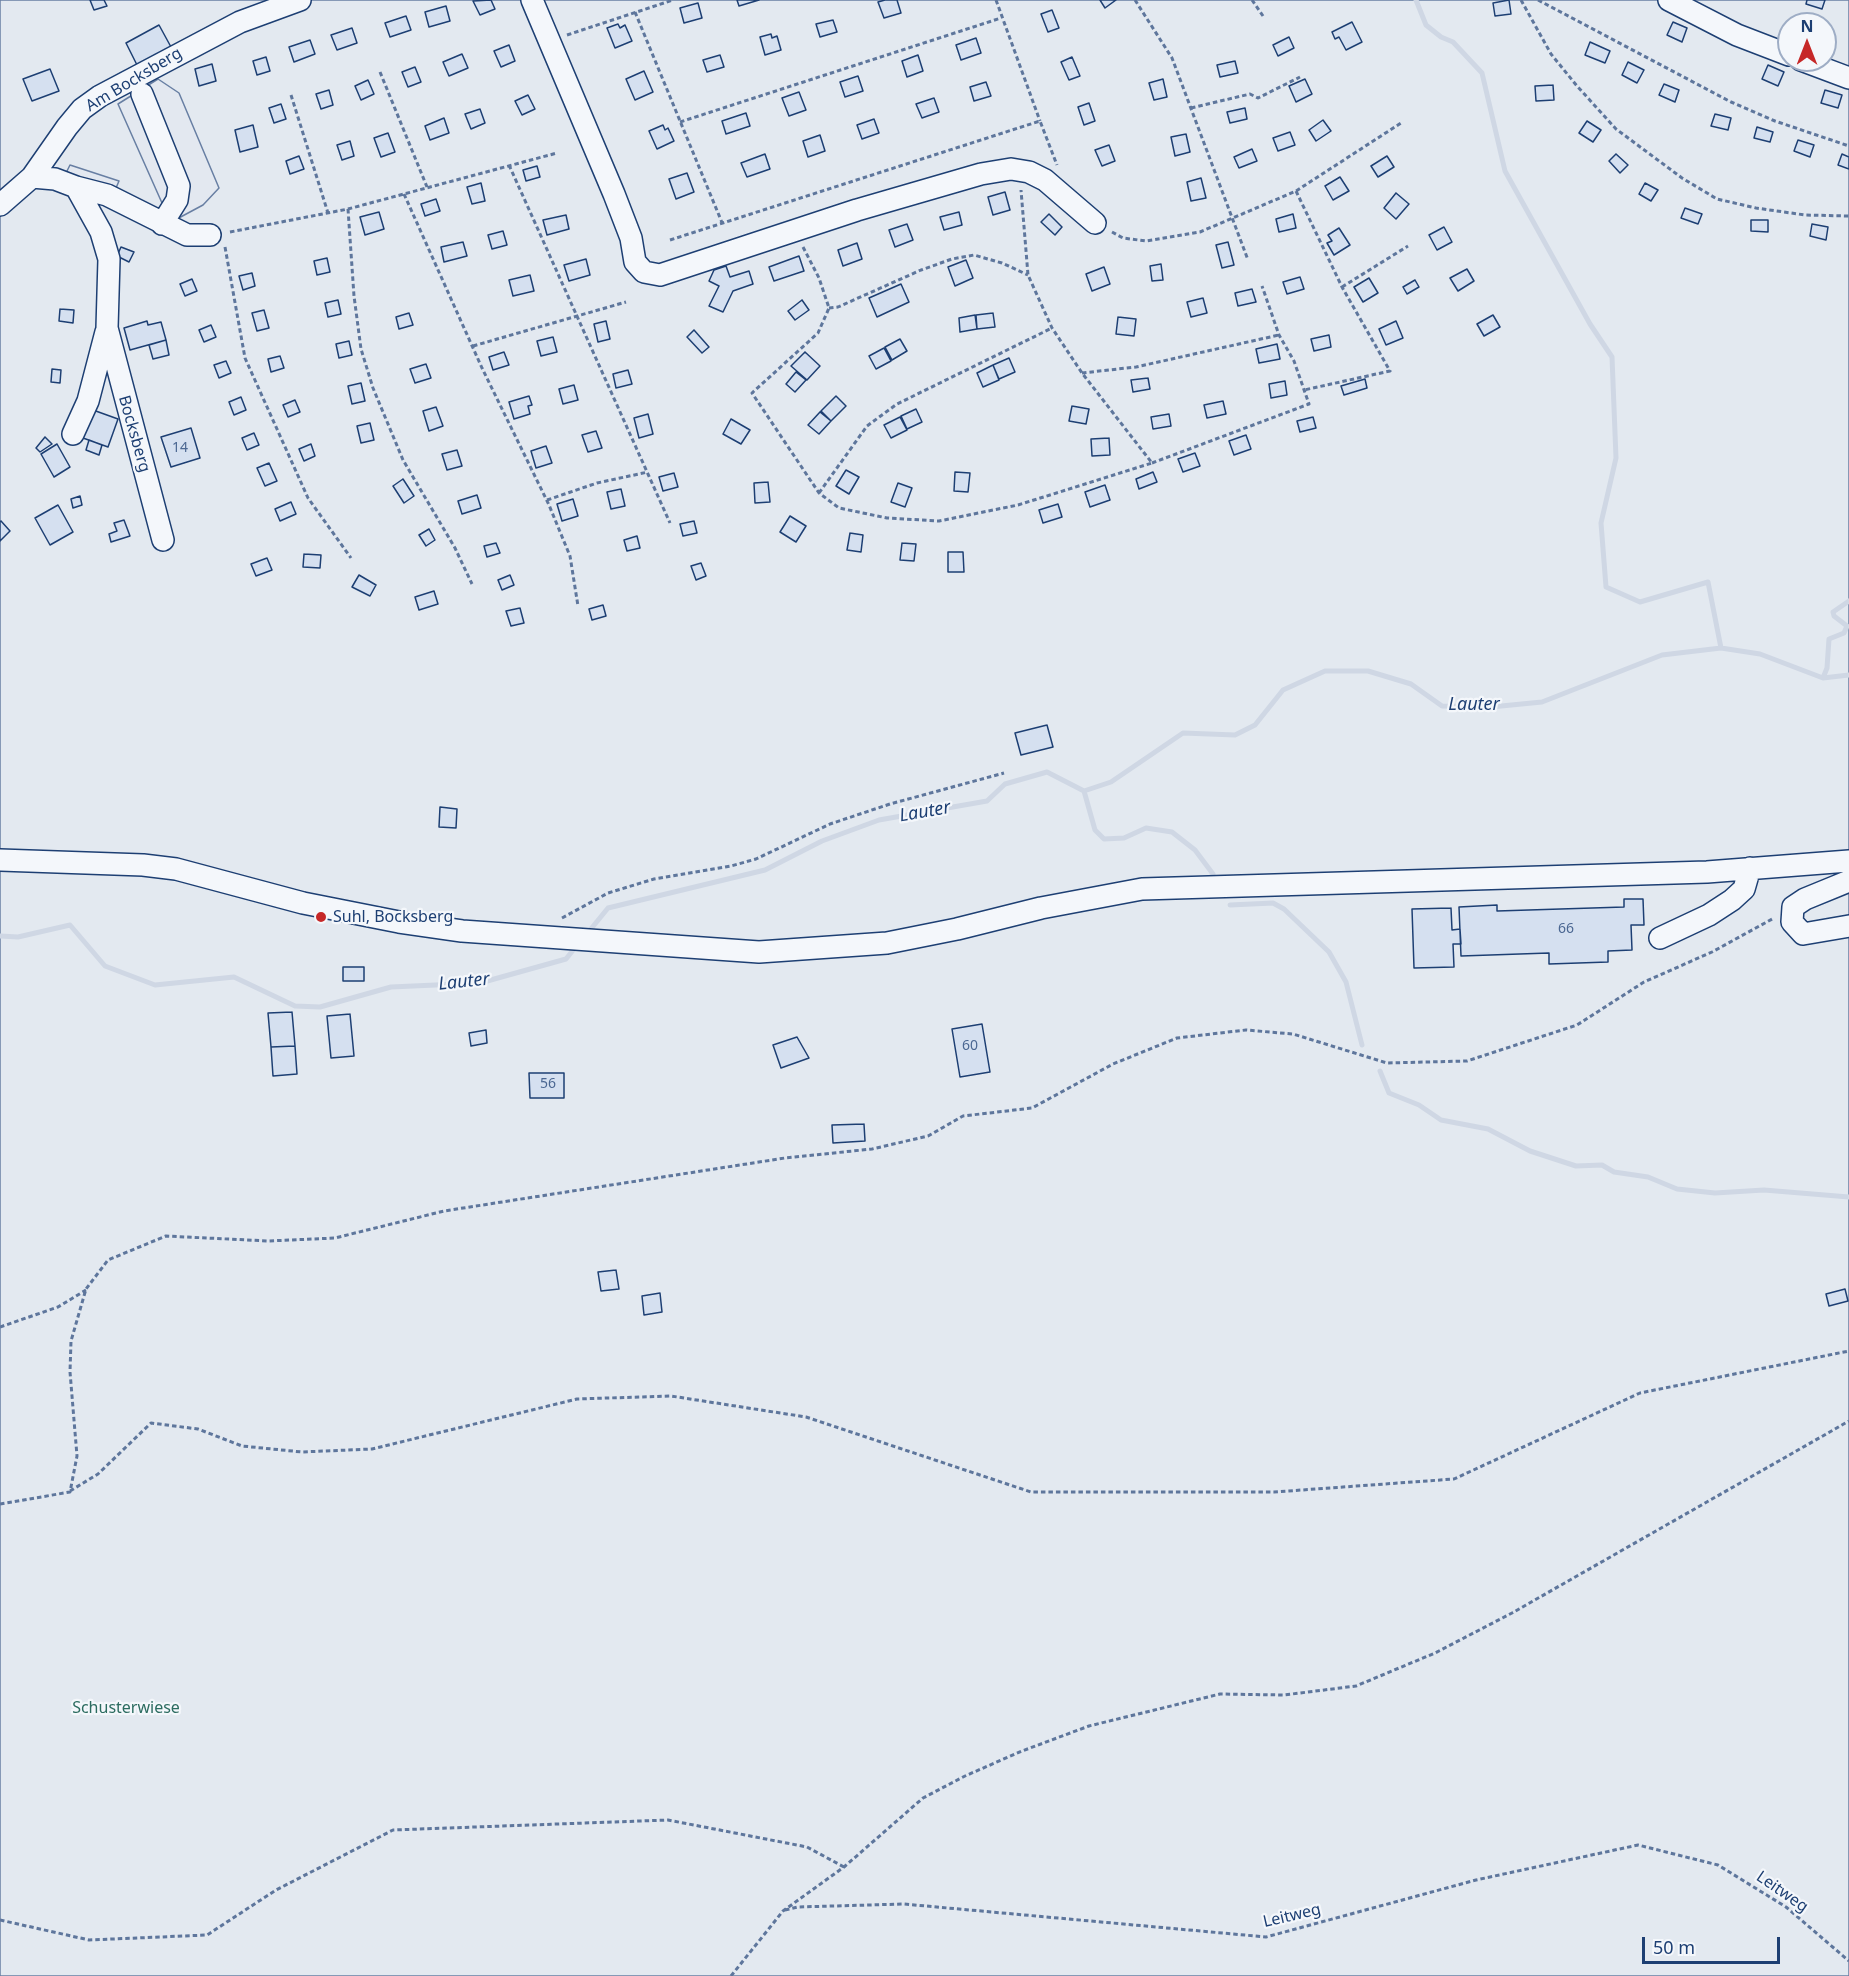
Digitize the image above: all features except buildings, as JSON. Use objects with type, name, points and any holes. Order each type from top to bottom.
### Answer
[{"type":"street","name":"Am Bocksberg","points":[[0,205],[32,177],[82,109],[100,96],[240,22],[300,0]]},
{"type":"street","points":[[532,0],[614,194],[631,238],[635,262],[644,272],[660,275],[791,231],[981,174],[1019,170],[1045,180],[1095,223]]},
{"type":"street","points":[[1669,0],[1737,35],[1777,50]]},
{"type":"street","points":[[1833,72],[1849,78]]},
{"type":"street","points":[[142,94],[179,186],[177,200],[162,224]]},
{"type":"street","points":[[32,177],[55,179],[107,195],[187,235],[216,234]]},
{"type":"street","name":"Bocksberg","points":[[73,434],[88,401],[107,328],[109,259],[101,232],[76,187]]},
{"type":"street","name":"Bocksberg","points":[[107,328],[163,540]]},
{"type":"street","points":[[0,860],[143,865],[176,869],[303,903],[399,922],[540,937],[759,952],[847,948],[887,943],[957,929],[1041,908],[1142,890],[1750,868],[1849,861]]},
{"type":"street","points":[[1660,938],[1709,915],[1732,900],[1744,889],[1750,868]]},
{"type":"street","points":[[1849,881],[1805,899],[1792,907],[1792,922],[1803,934],[1849,926]]},
{"type":"path","points":[[548,41],[673,0]]},
{"type":"path","points":[[996,0],[1057,166],[1053,188]]},
{"type":"path","points":[[1135,0],[1172,58],[1248,260]]},
{"type":"path","points":[[1252,0],[1263,16]]},
{"type":"path","points":[[1521,0],[1551,54],[1577,86],[1616,129],[1682,178],[1716,199],[1805,215],[1849,216]]},
{"type":"path","points":[[1539,0],[1731,102],[1775,121],[1849,146]]},
{"type":"path","points":[[635,12],[723,225]]},
{"type":"path","points":[[680,122],[1001,18]]},
{"type":"path","points":[[380,72],[427,187]]},
{"type":"path","points":[[1191,108],[1250,94],[1257,98],[1300,77]]},
{"type":"path","points":[[291,95],[328,213]]},
{"type":"path","points":[[670,240],[723,225],[1040,121]]},
{"type":"path","points":[[1095,223],[1123,238],[1146,241],[1200,232],[1296,191],[1401,123]]},
{"type":"path","points":[[351,558],[308,498],[245,358],[216,234],[348,209],[557,153]]},
{"type":"path","points":[[509,165],[578,314],[670,523]]},
{"type":"path","points":[[1019,170],[1028,275],[1052,328],[1082,373],[1152,463]]},
{"type":"path","points":[[1296,191],[1342,287],[1390,371],[1304,390]]},
{"type":"path","points":[[404,194],[472,346],[547,500],[570,556],[578,606]]},
{"type":"path","points":[[348,209],[354,296],[361,350],[373,388],[403,460],[455,548],[472,584]]},
{"type":"path","points":[[791,231],[807,253],[829,308],[818,333],[752,393],[819,493],[838,508],[887,518],[939,521],[1018,505],[1152,463],[1309,404],[1294,362],[1279,335],[1262,286]]},
{"type":"path","points":[[1342,287],[1408,246]]},
{"type":"path","points":[[829,308],[838,307],[921,270],[974,255],[1002,263],[1028,275]]},
{"type":"path","points":[[472,346],[626,302]]},
{"type":"path","points":[[819,493],[867,426],[897,404],[1052,328]]},
{"type":"path","points":[[1082,373],[1136,367],[1279,335]]},
{"type":"path","points":[[547,500],[597,483],[648,472]]},
{"type":"path","points":[[540,937],[567,914],[608,893],[654,879],[731,866],[756,859],[830,824],[890,804],[1004,773]]},
{"type":"path","points":[[0,1327],[58,1307],[86,1289],[108,1260],[166,1236],[268,1241],[335,1238],[444,1211],[785,1158],[872,1149],[928,1136],[963,1116],[1032,1108],[1113,1064],[1177,1038],[1246,1030],[1293,1034],[1387,1063],[1467,1061],[1577,1025],[1644,982],[1712,952],[1792,907]]},
{"type":"path","points":[[70,1492],[77,1456],[70,1372],[71,1341],[86,1289]]},
{"type":"path","points":[[0,1504],[70,1492],[98,1474],[151,1423],[198,1429],[242,1446],[302,1452],[372,1449],[577,1399],[672,1396],[806,1417],[1031,1492],[1274,1492],[1454,1479],[1640,1393],[1849,1351]]},
{"type":"path","points":[[730,1976],[783,1911],[844,1867],[923,1798],[1022,1750],[1089,1726],[1220,1694],[1284,1695],[1356,1686],[1435,1653],[1512,1613],[1849,1421]]},
{"type":"path","points":[[0,1920],[89,1940],[207,1935],[276,1890],[393,1830],[668,1820],[807,1847],[844,1867]]},
{"type":"path","name":"Leitweg","points":[[783,1911],[798,1906],[904,1904],[1266,1937],[1476,1880],[1638,1845],[1718,1865],[1786,1906],[1849,1961]]},
{"type":"green space","name":"Schusterwiese","points":[[0,0],[1849,0],[1849,1976],[0,1976]]},
{"type":"shaded area","points":[[158,79],[179,93],[219,188],[203,205],[175,220],[158,211],[162,203],[118,104]]},
{"type":"shaded area","points":[[70,165],[119,181],[110,202],[60,185]]},
{"type":"waterway","points":[[1416,0],[1426,25],[1441,37],[1453,42],[1482,73],[1505,171],[1590,324],[1612,357],[1616,458],[1601,523],[1606,587],[1640,602],[1708,582],[1721,648]]},
{"type":"waterway","points":[[1823,678],[1827,668],[1829,639],[1844,633],[1847,626],[1834,616],[1833,612],[1849,601]]},
{"type":"waterway","name":"Lauter","points":[[586,935],[608,908],[765,870],[822,841],[879,820],[987,801],[1005,784],[1047,772],[1084,791],[1111,782],[1183,733],[1235,735],[1255,725],[1283,690],[1325,671],[1368,671],[1411,684],[1442,706],[1491,707],[1542,702],[1662,655],[1721,648],[1760,654],[1823,678],[1849,675]]},
{"type":"waterway","points":[[1084,791],[1095,830],[1104,839],[1124,838],[1146,828],[1172,832],[1195,850],[1213,874]]},
{"type":"waterway","points":[[1230,905],[1273,903],[1284,909],[1329,952],[1346,982],[1362,1045]]},
{"type":"waterway","name":"Lauter","points":[[0,936],[18,937],[70,925],[105,966],[155,985],[234,977],[295,1006],[320,1007],[391,987],[480,983],[566,959],[578,944]]},
{"type":"waterway","points":[[1380,1071],[1389,1093],[1419,1105],[1441,1120],[1488,1129],[1530,1151],[1576,1166],[1602,1165],[1614,1172],[1648,1177],[1677,1189],[1715,1193],[1764,1190],[1849,1197]]},
{"type":"place","name":"Suhl, Bocksberg","points":[[321,917]]}]
